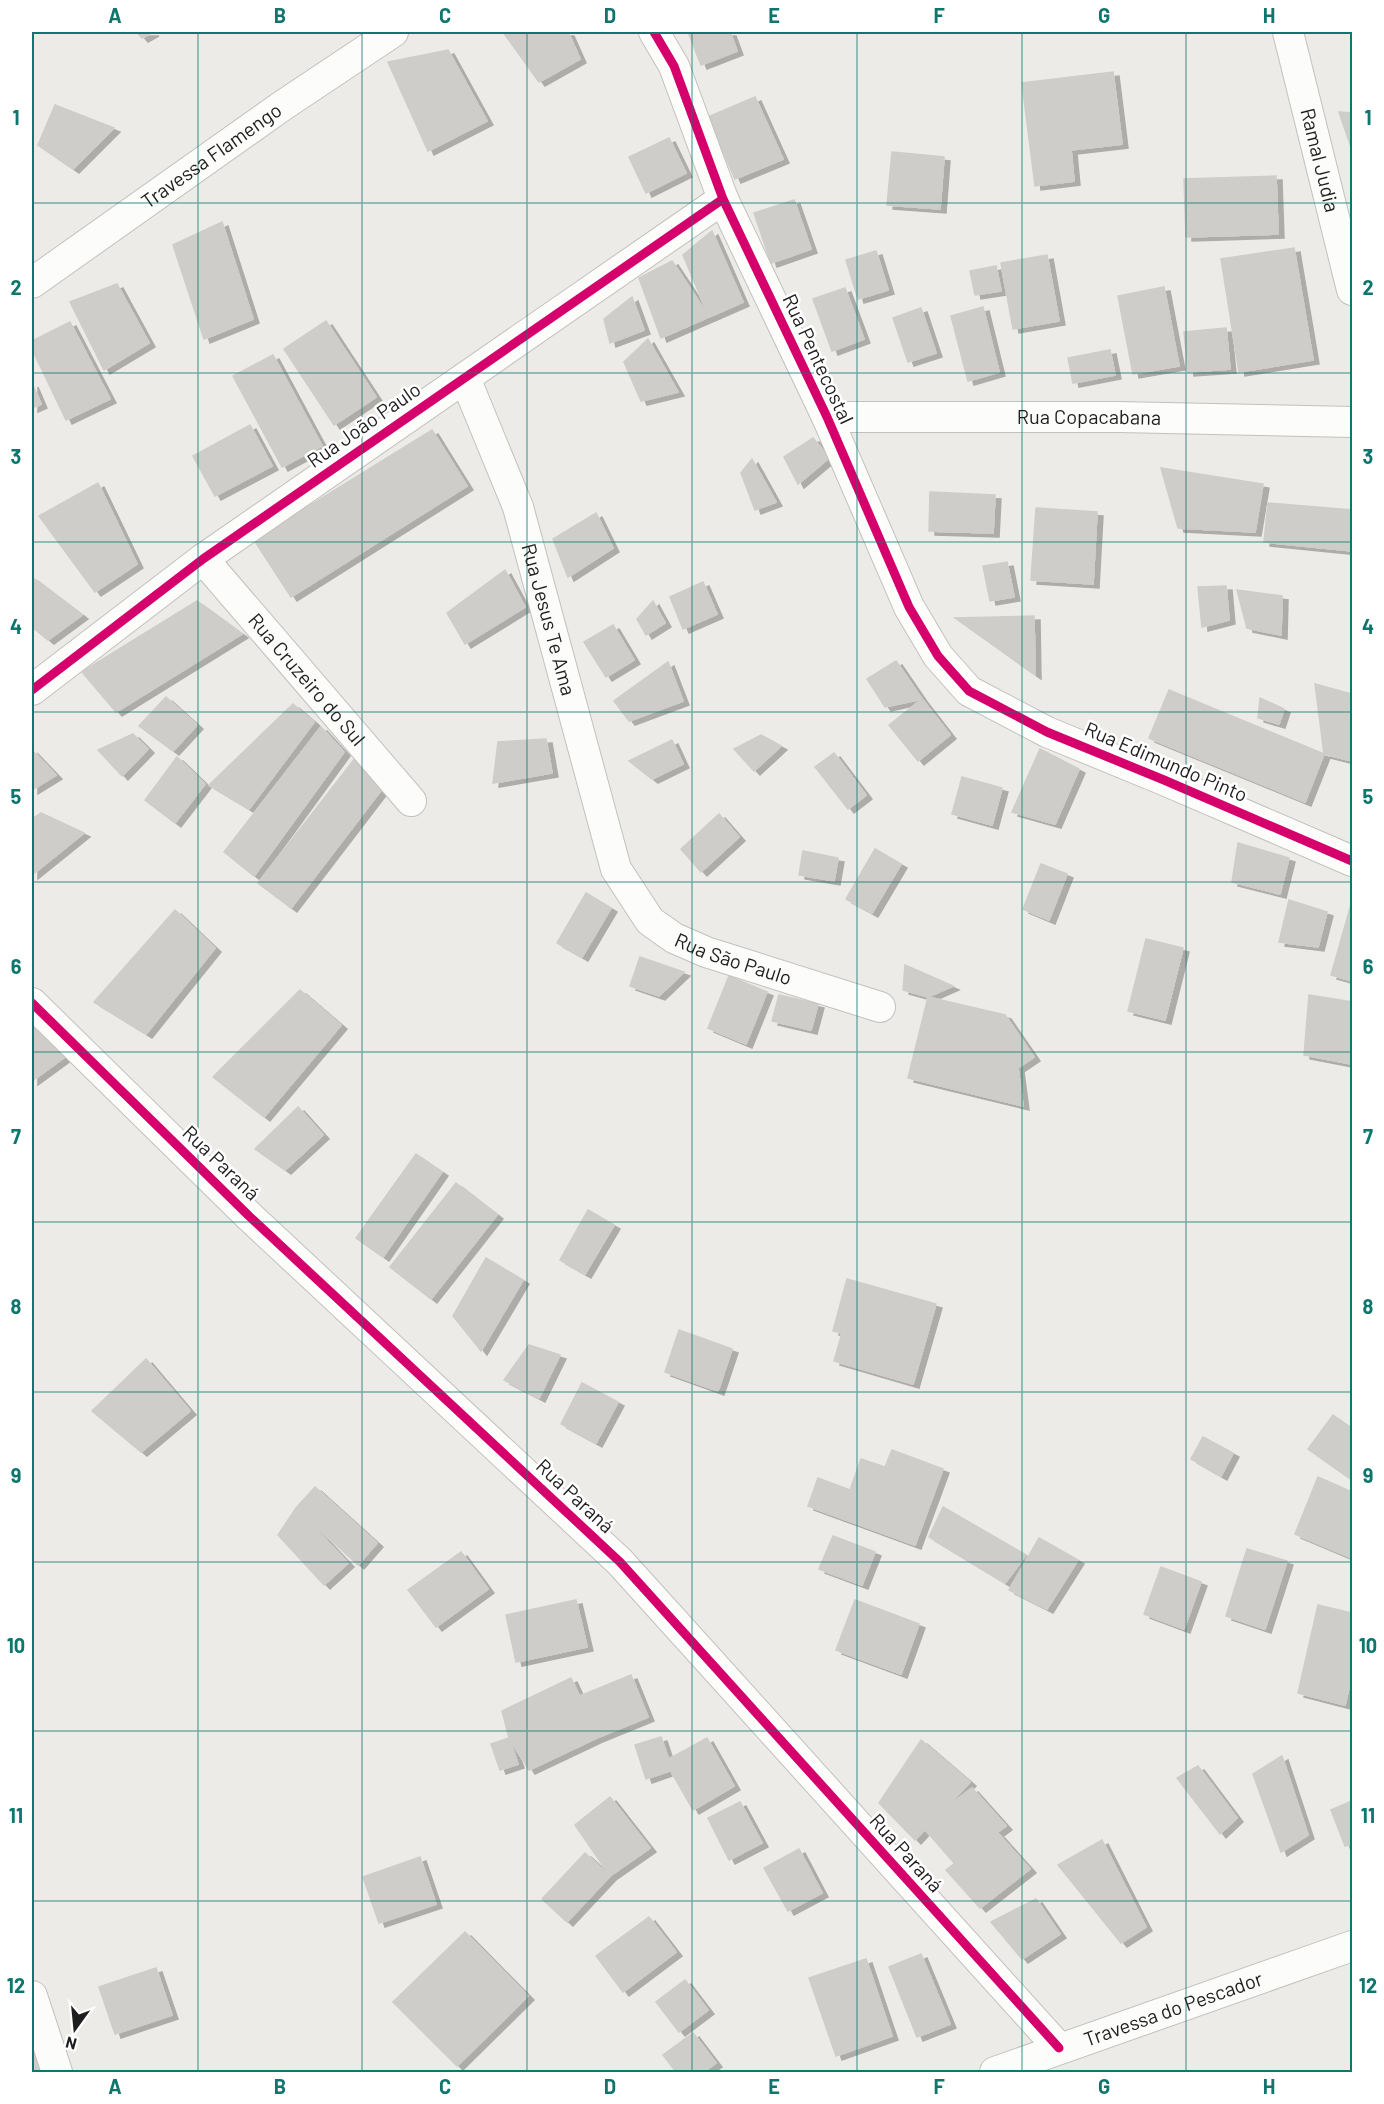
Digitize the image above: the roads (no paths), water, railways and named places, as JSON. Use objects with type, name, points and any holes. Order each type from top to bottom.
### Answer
[{"type":"street","name":"Travessa Flamengo","points":[[32,283],[282,106],[393,32]]},
{"type":"street","name":"Rua Pentecostal","points":[[654,32],[674,66],[723,199],[826,417],[909,608],[938,657],[969,691]]},
{"type":"street","name":"Ramal Judia","points":[[1288,32],[1353,290]]},
{"type":"street","name":"Rua João Paulo","points":[[32,690],[202,559],[723,199]]},
{"type":"street","name":"Rua Jesus Te Ama","points":[[465,378],[518,507],[616,869]]},
{"type":"street","name":"Rua Copacabana","points":[[826,417],[1119,417],[1353,422]]},
{"type":"street","name":"Rua Cruzeiro do Sul","points":[[202,559],[411,801]]},
{"type":"street","name":"Rua Edimundo Pinto","points":[[969,691],[1047,732],[1353,861]]},
{"type":"street","name":"Rua São Paulo","points":[[616,869],[650,921],[674,938],[706,952],[880,1007]]},
{"type":"street","name":"Rua Paraná","points":[[32,1003],[249,1216],[620,1562],[1059,2048]]},
{"type":"street","name":"Travessa do Pescador","points":[[994,2073],[1059,2048],[1353,1946]]},
{"type":"street","points":[[32,1996],[57,2073]]}]
